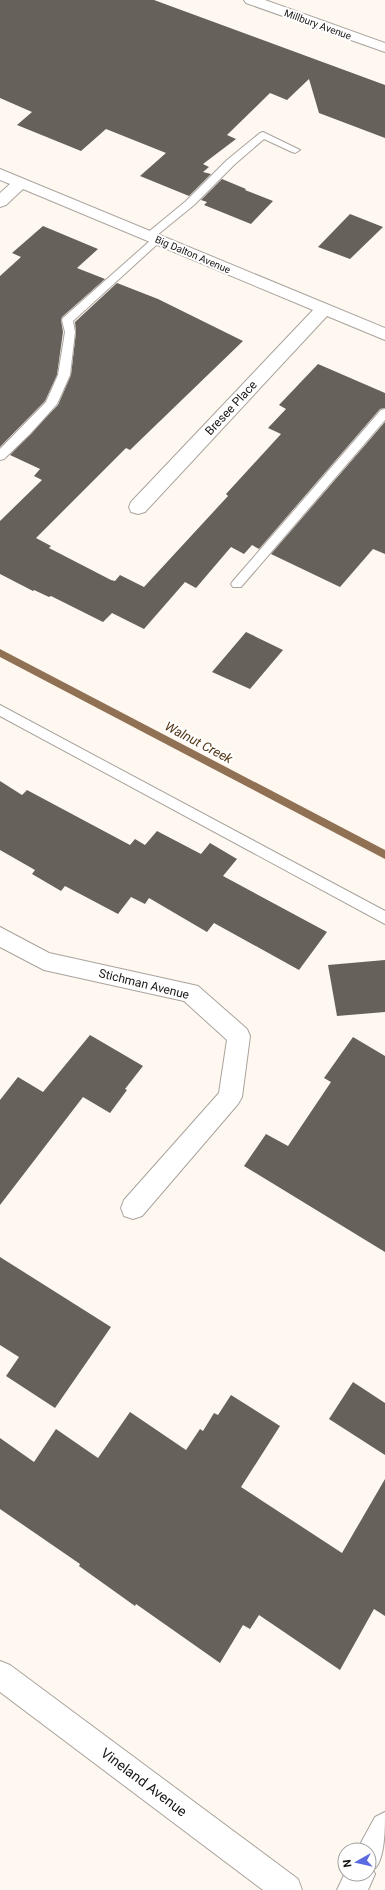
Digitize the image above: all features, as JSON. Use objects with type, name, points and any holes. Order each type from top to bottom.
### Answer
[{"type":"street","name":"Millbury Avenue","points":[[251,0],[385,48]]},
{"type":"street","name":"Big Dalton Avenue","points":[[0,174],[385,334]]},
{"type":"street","points":[[0,202],[21,183]]},
{"type":"street","name":"Bresee Place","points":[[138,507],[325,308]]},
{"type":"street","name":"Stichman Avenue","points":[[0,936],[44,961],[190,994],[239,1036],[230,1097],[133,1208]]},
{"type":"street","name":"Vineland Avenue","points":[[0,1675],[287,1890]]},
{"type":"street","points":[[377,1842],[385,1827]]},
{"type":"lane","points":[[0,456],[52,404],[64,375],[70,332],[67,320],[154,238],[231,162],[263,135],[295,150]]},
{"type":"lane","points":[[237,584],[385,414]]},
{"type":"lane","points":[[0,710],[385,918]]},
{"type":"building","points":[[0,0],[154,0],[385,85],[385,138],[319,113],[309,79],[287,100],[270,93],[227,135],[236,139],[203,164],[209,167],[203,172],[211,174],[189,196],[140,176],[166,153],[106,129],[81,151],[17,125],[32,112],[0,98]]},
{"type":"building","points":[[222,179],[273,201],[251,224],[204,205],[207,202],[201,200]]},
{"type":"building","points":[[350,214],[383,227],[350,259],[318,247]]},
{"type":"building","points":[[43,226],[98,249],[77,268],[105,279],[62,317],[63,332],[57,375],[45,401],[0,447],[0,276],[21,257],[12,253]]},
{"type":"building","points":[[117,283],[158,299],[243,341],[130,450],[126,448],[36,538],[51,546],[49,548],[111,580],[115,581],[120,575],[144,587],[228,496],[226,494],[281,434],[268,428],[286,409],[279,405],[318,364],[385,393],[385,408],[380,409],[259,549],[252,545],[244,554],[231,547],[196,588],[185,582],[144,629],[112,613],[103,622],[51,596],[49,597],[34,590],[33,591],[0,574],[0,521],[42,480],[34,476],[40,469],[10,455],[58,405],[71,375],[76,332],[75,322]]},
{"type":"building","points":[[385,422],[385,554],[373,549],[340,587],[271,554]]},
{"type":"building","points":[[246,632],[283,650],[250,689],[212,672]]},
{"type":"building","points":[[0,781],[22,795],[27,790],[130,845],[135,839],[145,845],[157,831],[201,854],[210,843],[237,859],[223,876],[327,932],[299,970],[214,923],[207,932],[149,898],[145,904],[131,897],[118,914],[65,886],[61,891],[32,874],[35,870],[0,850]]},
{"type":"building","points":[[385,960],[385,1012],[337,1016],[328,965]]},
{"type":"building","points":[[90,1035],[143,1066],[125,1089],[127,1090],[110,1113],[83,1097],[0,1205],[0,1100],[18,1077],[43,1092]]},
{"type":"building","points":[[353,1037],[385,1056],[385,1252],[244,1166],[266,1134],[288,1146],[331,1082],[324,1078]]},
{"type":"building","points":[[0,1257],[111,1327],[55,1408],[6,1376],[19,1357],[0,1345]]},
{"type":"building","points":[[353,1382],[385,1403],[385,1455],[329,1419]]},
{"type":"building","points":[[231,1395],[280,1426],[241,1487],[342,1553],[385,1479],[385,1616],[374,1609],[340,1670],[259,1615],[250,1629],[243,1625],[220,1663],[136,1604],[135,1606],[79,1566],[80,1564],[0,1509],[0,1438],[34,1462],[56,1429],[98,1458],[130,1412],[186,1450],[200,1429],[203,1431],[214,1413],[218,1415]]},
{"type":"waterway","name":"Walnut Creek","points":[[0,653],[385,855]]}]
